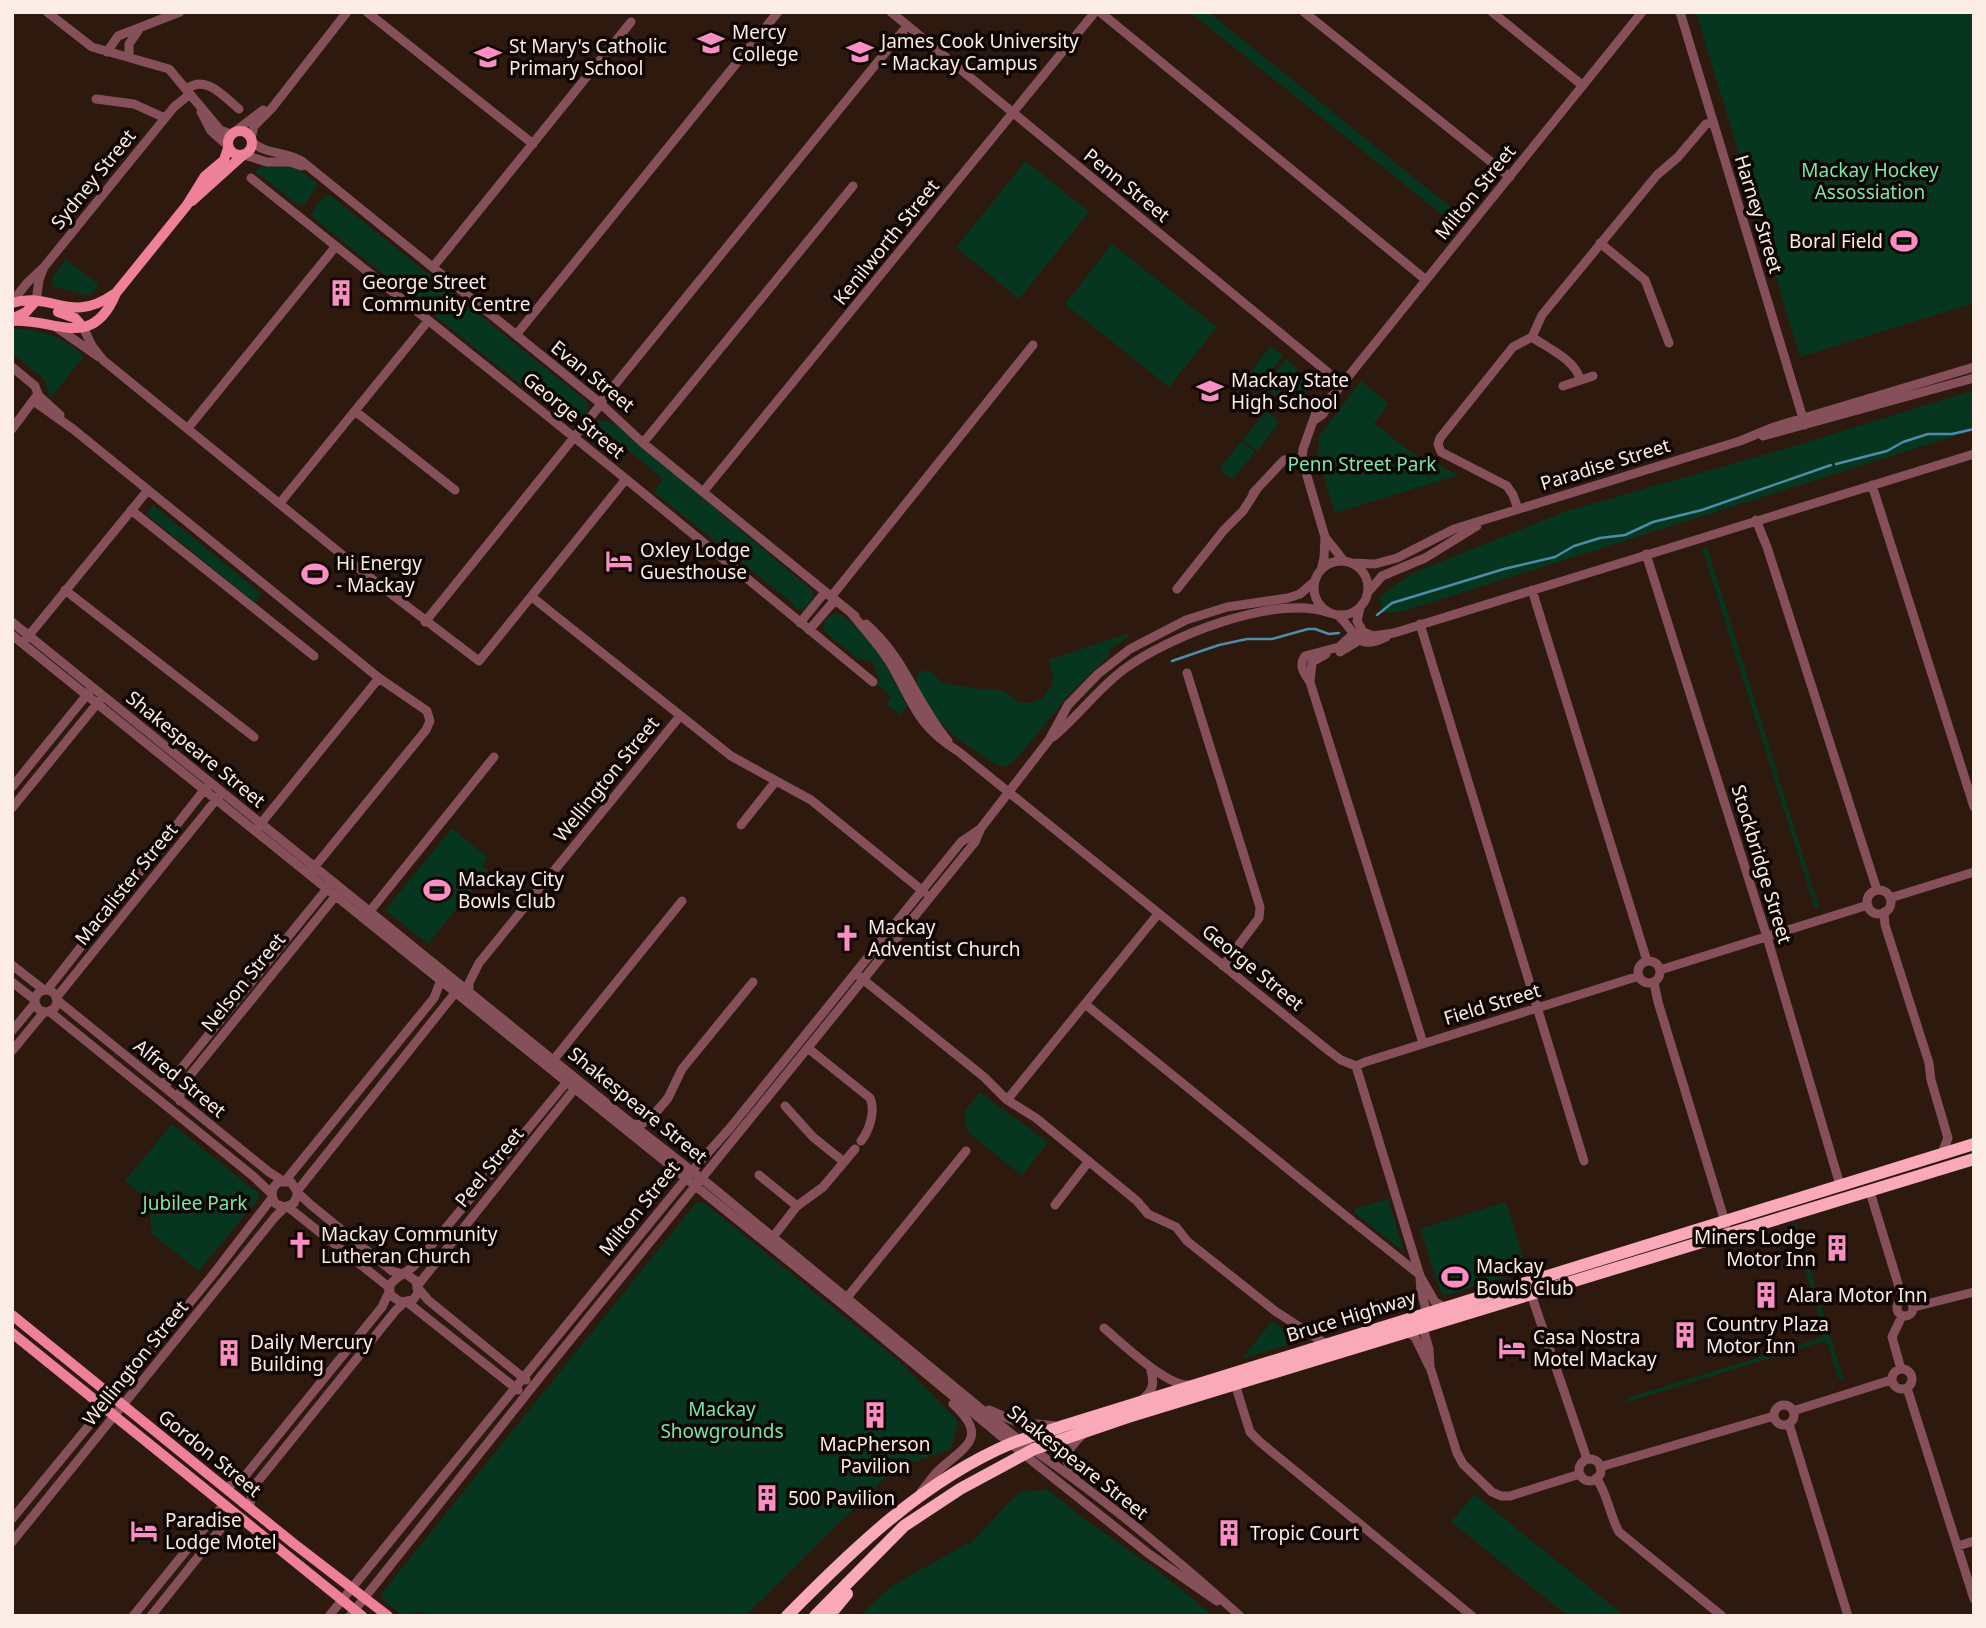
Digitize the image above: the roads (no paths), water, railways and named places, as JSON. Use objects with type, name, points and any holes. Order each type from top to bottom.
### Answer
[{"type":"highway","name":"Bruce Highway","points":[[815,1616],[904,1526],[1029,1452],[1088,1430],[1527,1295],[1727,1227],[1840,1185],[1970,1145]]},
{"type":"highway","name":"Bruce Highway","points":[[787,1616],[855,1550],[915,1499],[965,1467],[1015,1442],[1444,1307],[1727,1227],[1870,1192],[1974,1159]]},
{"type":"highway","points":[[1427,1313],[1439,1317],[1499,1298],[1527,1295]]},
{"type":"highway","points":[[1328,1343],[1370,1336],[1409,1324],[1423,1328]]},
{"type":"highway","points":[[829,1616],[934,1507]]},
{"type":"main road","points":[[12,320],[67,329],[83,327],[103,315],[116,293],[187,205],[205,176],[224,160],[232,134],[243,132],[251,140],[249,150],[187,205]]},
{"type":"main road","points":[[228,147],[233,154],[243,155]]},
{"type":"main road","points":[[12,302],[25,300],[69,309],[84,309],[101,303],[116,293]]},
{"type":"main road","points":[[12,320],[40,302]]},
{"type":"main road","points":[[40,302],[77,319],[83,327]]},
{"type":"main road","name":"Gordon Street","points":[[12,1315],[388,1616]]},
{"type":"main road","name":"Gordon Street","points":[[12,1333],[342,1600],[355,1614]]},
{"type":"main road","points":[[212,1477],[214,1485],[229,1499],[234,1512]]},
{"type":"street","points":[[47,12],[86,43],[107,52],[169,69],[219,129],[232,134],[280,96]]},
{"type":"street","points":[[107,52],[116,37],[140,30],[180,12]]},
{"type":"street","points":[[251,140],[253,127],[347,12]]},
{"type":"street","points":[[367,12],[533,144]]},
{"type":"street","points":[[516,335],[778,12]]},
{"type":"street","name":"Penn Street","points":[[891,12],[1342,384]]},
{"type":"street","name":"Kenilworth Street","points":[[703,492],[1095,12]]},
{"type":"street","points":[[1100,12],[1426,280]]},
{"type":"street","points":[[1304,12],[1510,177]]},
{"type":"street","points":[[1492,12],[1582,85]]},
{"type":"street","name":"Milton Street","points":[[1302,459],[1306,438],[1313,422],[1323,414],[1335,393],[1642,12]]},
{"type":"street","name":"Harney Street","points":[[1680,12],[1804,422]]},
{"type":"street","points":[[433,267],[631,22]]},
{"type":"street","points":[[425,622],[907,26]]},
{"type":"street","points":[[129,57],[129,42],[140,30]]},
{"type":"street","points":[[228,147],[208,126],[192,97],[195,84],[205,83],[239,109]]},
{"type":"street","name":"Sydney Street","points":[[12,302],[44,267],[174,107],[192,97]]},
{"type":"street","points":[[96,99],[134,104],[168,115]]},
{"type":"street","points":[[1518,509],[1507,486],[1446,457],[1438,444],[1440,438],[1513,347],[1532,337],[1542,315],[1657,175],[1678,157],[1706,124],[1713,123]]},
{"type":"street","name":"Evan Street","points":[[251,140],[262,149],[291,155],[311,169],[601,403],[643,443],[851,613],[900,671]]},
{"type":"street","name":"Evan Street","points":[[243,155],[269,162],[292,162],[311,169]]},
{"type":"street","name":"George Street","points":[[251,178],[626,479],[873,682]]},
{"type":"street","points":[[643,443],[853,186]]},
{"type":"street","points":[[1600,243],[1645,280],[1669,343]]},
{"type":"street","points":[[187,428],[336,246]]},
{"type":"street","points":[[40,302],[40,278],[44,267]]},
{"type":"street","points":[[280,503],[428,321]]},
{"type":"street","points":[[56,327],[103,360],[425,622],[479,661],[626,479]]},
{"type":"street","points":[[83,327],[92,346],[103,360]]},
{"type":"street","points":[[1532,337],[1569,362],[1580,379]]},
{"type":"street","points":[[810,630],[830,596],[1033,345]]},
{"type":"street","points":[[12,367],[35,386],[36,398],[12,429]]},
{"type":"street","name":"Paradise Street","points":[[1348,562],[1363,565],[1397,558],[1454,529],[1481,523],[1518,509],[1974,368]]},
{"type":"street","points":[[1563,386],[1593,376]]},
{"type":"street","name":"Paradise Street","points":[[1804,422],[1974,378]]},
{"type":"street","points":[[36,398],[379,678],[427,711],[430,720],[426,730],[312,870]]},
{"type":"street","points":[[355,411],[454,490]]},
{"type":"street","points":[[1177,589],[1224,530],[1246,508],[1257,489],[1284,460],[1302,459],[1325,537],[1325,558],[1314,582],[1317,601],[1344,621],[1358,636],[1372,643],[1420,624],[1974,454]]},
{"type":"street","points":[[1872,485],[1974,807]]},
{"type":"street","points":[[25,639],[148,490]]},
{"type":"street","points":[[131,510],[314,656]]},
{"type":"street","points":[[1756,520],[1877,890]]},
{"type":"street","name":"Paradise Street","points":[[1367,592],[1382,576],[1425,558],[1481,523]]},
{"type":"street","points":[[1325,537],[1348,562],[1363,572],[1368,585],[1357,621],[1358,636]]},
{"type":"street","name":"Stockbridge Street","points":[[1646,554],[1766,937],[1840,1185]]},
{"type":"street","points":[[1321,570],[1335,562],[1348,562]]},
{"type":"street","name":"Milton Street","points":[[1049,740],[1065,710],[1090,682],[1114,661],[1152,635],[1207,613],[1299,595],[1314,582]]},
{"type":"street","points":[[65,590],[254,737]]},
{"type":"street","points":[[1532,590],[1647,961]]},
{"type":"street","points":[[800,623],[830,596]]},
{"type":"street","points":[[532,597],[731,756],[811,800],[931,898]]},
{"type":"street","points":[[1333,614],[1348,614],[1361,606]]},
{"type":"street","name":"Milton Street","points":[[355,1614],[365,1597],[533,1385],[931,898],[1049,740],[1115,676],[1159,648],[1206,626],[1242,616],[1290,609],[1309,609],[1333,614]]},
{"type":"street","name":"Shakespeare Street","points":[[12,622],[25,639],[412,952],[455,993],[550,1063],[566,1070],[689,1175]]},
{"type":"street","points":[[1420,624],[1584,1161]]},
{"type":"street","name":"Shakespeare Street","points":[[12,635],[25,639]]},
{"type":"street","points":[[1358,636],[1339,647],[1305,656],[1302,669],[1310,682],[1423,1043]]},
{"type":"street","name":"George Street","points":[[900,671],[910,702],[939,739],[959,752],[1336,1057],[1356,1066]]},
{"type":"street","points":[[1187,673],[1260,907],[1259,918],[1223,965]]},
{"type":"street","points":[[258,827],[379,678]]},
{"type":"street","points":[[12,787],[90,692]]},
{"type":"street","points":[[12,808],[100,699]]},
{"type":"street","points":[[76,709],[86,717]]},
{"type":"street","name":"Wellington Street","points":[[469,992],[468,985],[479,963],[680,716]]},
{"type":"street","points":[[367,915],[494,757]]},
{"type":"street","points":[[741,825],[776,781]]},
{"type":"street","name":"Macalister Street","points":[[46,990],[207,786]]},
{"type":"street","name":"Macalister Street","points":[[57,999],[219,796]]},
{"type":"street","points":[[192,804],[205,814]]},
{"type":"street","name":"Milton Street","points":[[329,1616],[961,842],[981,828]]},
{"type":"street","points":[[1890,898],[1974,872]]},
{"type":"street","name":"Nelson Street","points":[[159,1083],[168,1082],[176,1075],[330,885]]},
{"type":"street","points":[[1877,890],[1885,892],[1890,898],[1889,907],[1884,912],[1873,912],[1868,905],[1869,895],[1877,890]]},
{"type":"street","name":"Nelson Street","points":[[180,1101],[183,1084],[339,892]]},
{"type":"street","points":[[550,1063],[682,901]]},
{"type":"street","points":[[316,903],[325,910]]},
{"type":"street","points":[[1660,970],[1868,905]]},
{"type":"street","points":[[1884,912],[1885,925],[1929,1063],[1945,1129],[1948,1142],[1942,1153]]},
{"type":"street","points":[[1007,1100],[1158,914]]},
{"type":"street","name":"Shakespeare Street","points":[[412,952],[456,981],[550,1063],[566,1083],[698,1182],[975,1403],[1015,1442]]},
{"type":"street","points":[[1647,961],[1655,963],[1660,970],[1659,978],[1654,983],[1643,982],[1639,976],[1640,966],[1647,961]]},
{"type":"street","name":"Wellington Street","points":[[456,981],[479,963]]},
{"type":"street","points":[[12,965],[53,993],[57,999],[55,1007],[47,1011],[12,1051]]},
{"type":"street","points":[[286,1207],[295,1203],[298,1192],[455,993],[435,965]]},
{"type":"street","points":[[855,973],[984,1077],[1007,1100],[1035,1118],[1138,1201],[1148,1214],[1177,1228],[1187,1241],[1272,1309],[1328,1343]]},
{"type":"street","name":"Field Street","points":[[1356,1066],[1639,976]]},
{"type":"street","points":[[441,980],[434,998],[284,1181],[274,1187],[272,1196],[276,1203],[286,1207],[390,1289],[397,1301],[406,1302],[525,1396]]},
{"type":"street","points":[[456,981],[468,1003]]},
{"type":"street","points":[[12,982],[35,1002],[38,1009],[47,1011]]},
{"type":"street","points":[[632,1124],[640,1125],[652,1117],[668,1098],[682,1069],[753,982]]},
{"type":"street","points":[[1654,983],[1727,1227]]},
{"type":"street","points":[[12,1031],[35,1002],[37,994],[46,990]]},
{"type":"street","points":[[434,998],[444,1006]]},
{"type":"street","name":"Alfred Street","points":[[57,999],[180,1101],[284,1181]]},
{"type":"street","points":[[1085,1004],[1420,1276],[1427,1313]]},
{"type":"street","name":"Alfred Street","points":[[47,1011],[253,1176],[272,1196]]},
{"type":"street","points":[[773,1237],[797,1206],[823,1187],[858,1145],[873,1111],[870,1098],[809,1049]]},
{"type":"street","points":[[1356,1066],[1420,1276],[1434,1303],[1444,1307]]},
{"type":"street","points":[[566,1070],[576,1083],[575,1090]]},
{"type":"street","name":"Peel Street","points":[[404,1274],[566,1083]]},
{"type":"street","name":"Peel Street","points":[[418,1287],[575,1090]]},
{"type":"street","points":[[555,1095],[564,1102]]},
{"type":"street","points":[[785,1106],[813,1137],[844,1162]]},
{"type":"street","points":[[650,1139],[652,1117]]},
{"type":"street","points":[[1945,1129],[1970,1145]]},
{"type":"street","points":[[844,1301],[966,1151]]},
{"type":"street","points":[[1055,1205],[1088,1161]]},
{"type":"street","points":[[759,1175],[797,1206]]},
{"type":"street","points":[[284,1181],[294,1184],[298,1192],[392,1271],[414,1278],[428,1300],[533,1385]]},
{"type":"street","name":"Shakespeare Street","points":[[698,1182],[773,1237],[915,1367],[1029,1452],[1085,1488],[1240,1616]]},
{"type":"street","points":[[1870,1192],[1903,1300]]},
{"type":"street","name":"Wellington Street","points":[[12,1519],[211,1278],[272,1196]]},
{"type":"street","name":"Wellington Street","points":[[12,1542],[276,1215],[286,1207]]},
{"type":"street","points":[[226,1488],[245,1476],[382,1307],[395,1277],[404,1274]]},
{"type":"street","points":[[249,1507],[255,1485],[396,1310],[416,1297],[418,1287]]},
{"type":"street","points":[[1902,1316],[1910,1315],[1914,1307],[1974,1292]]},
{"type":"street","points":[[1527,1295],[1587,1459]]},
{"type":"street","points":[[1902,1316],[1896,1309],[1898,1303],[1903,1300],[1911,1302],[1914,1307]]},
{"type":"street","points":[[1901,1369],[1892,1337],[1902,1316]]},
{"type":"street","points":[[1298,1327],[1304,1339],[1298,1353]]},
{"type":"street","points":[[1104,1328],[1150,1367],[1177,1384],[1194,1385]]},
{"type":"street","points":[[1423,1328],[1429,1349],[1430,1367]]},
{"type":"street","points":[[1407,1332],[1415,1338],[1430,1367],[1457,1453],[1470,1473],[1492,1492],[1510,1496],[1580,1474]]},
{"type":"street","points":[[915,1367],[962,1412],[971,1423],[972,1436],[963,1451],[937,1471],[915,1499]]},
{"type":"street","points":[[1140,1402],[1153,1388],[1150,1367]]},
{"type":"street","points":[[1793,1411],[1891,1380],[1895,1371],[1901,1369],[1912,1376],[1912,1383],[1907,1388],[1898,1389],[1891,1380]]},
{"type":"street","points":[[1236,1384],[1250,1432],[1259,1443],[1472,1616]]},
{"type":"street","points":[[318,1386],[328,1394]]},
{"type":"street","points":[[1907,1388],[1974,1599]]},
{"type":"street","points":[[975,1403],[1017,1422],[1062,1426]]},
{"type":"street","points":[[1781,1405],[1789,1406],[1793,1411],[1793,1419],[1788,1424],[1780,1424],[1774,1416],[1781,1405]]},
{"type":"street","points":[[1600,1467],[1774,1416]]},
{"type":"street","points":[[1788,1424],[1848,1616]]},
{"type":"street","points":[[1085,1488],[1069,1468],[1067,1454],[1069,1448],[1088,1430]]},
{"type":"street","points":[[281,1432],[291,1440]]},
{"type":"street","name":"Shakespeare Street","points":[[1029,1452],[1149,1553],[1240,1616]]},
{"type":"street","points":[[1580,1474],[1580,1464],[1587,1459],[1595,1461],[1600,1467]]},
{"type":"street","points":[[1596,1478],[1600,1467]]},
{"type":"street","points":[[1580,1474],[1588,1480],[1596,1478]]},
{"type":"street","points":[[1596,1478],[1604,1489],[1619,1532],[1722,1616]]},
{"type":"street","points":[[133,1616],[224,1504]]},
{"type":"street","points":[[151,1616],[234,1512]]},
{"type":"street","points":[[1958,1546],[1974,1541]]},
{"type":"waterway","points":[[1836,464],[1887,451],[1903,442],[1928,434],[1952,434],[1974,429]]},
{"type":"waterway","points":[[1377,615],[1392,603],[1504,569],[1555,557],[1574,546],[1600,538],[1625,535],[1653,522],[1702,510],[1831,465]]},
{"type":"waterway","points":[[1172,661],[1219,645],[1247,639],[1272,639],[1308,629],[1329,634],[1339,633]]},
{"type":"place","name":"Mercy College","points":[[711,43]]},
{"type":"place","name":"James Cook University - Mackay Campus","points":[[860,52]]},
{"type":"place","name":"St Mary's Catholic Primary School","points":[[488,57]]},
{"type":"place","name":"Boral Field","points":[[1904,241]]},
{"type":"place","name":"George Street Community Centre","points":[[341,293]]},
{"type":"place","name":"Mackay State High School","points":[[1210,391]]},
{"type":"place","name":"Oxley Lodge Guesthouse","points":[[619,561]]},
{"type":"place","name":"Hi Energy - Mackay","points":[[315,574]]},
{"type":"place","name":"Mackay City Bowls Club","points":[[437,890]]},
{"type":"place","name":"Mackay Adventist Church","points":[[847,938]]},
{"type":"place","name":"Mackay Community Lutheran Church","points":[[300,1245]]},
{"type":"place","name":"Miners Lodge Motor Inn","points":[[1837,1248]]},
{"type":"place","name":"Mackay Bowls Club","points":[[1455,1277]]},
{"type":"place","name":"Alara Motor Inn","points":[[1766,1295]]},
{"type":"place","name":"Country Plaza Motor Inn","points":[[1685,1335]]},
{"type":"place","name":"Casa Nostra Motel Mackay","points":[[1512,1348]]},
{"type":"place","name":"Daily Mercury Building","points":[[229,1353]]},
{"type":"place","name":"MacPherson Pavilion","points":[[875,1415]]},
{"type":"place","name":"500 Pavilion","points":[[767,1498]]},
{"type":"place","name":"Paradise Lodge Motel","points":[[144,1531]]},
{"type":"place","name":"Tropic Court","points":[[1229,1533]]},
{"type":"park label","name":"Mackay Hockey Assossiation","points":[[1870,181]]},
{"type":"park label","name":"Penn Street Park","points":[[1362,464]]},
{"type":"park label","name":"Jubilee Park","points":[[195,1203]]},
{"type":"park label","name":"Mackay Showgrounds","points":[[722,1420]]}]
